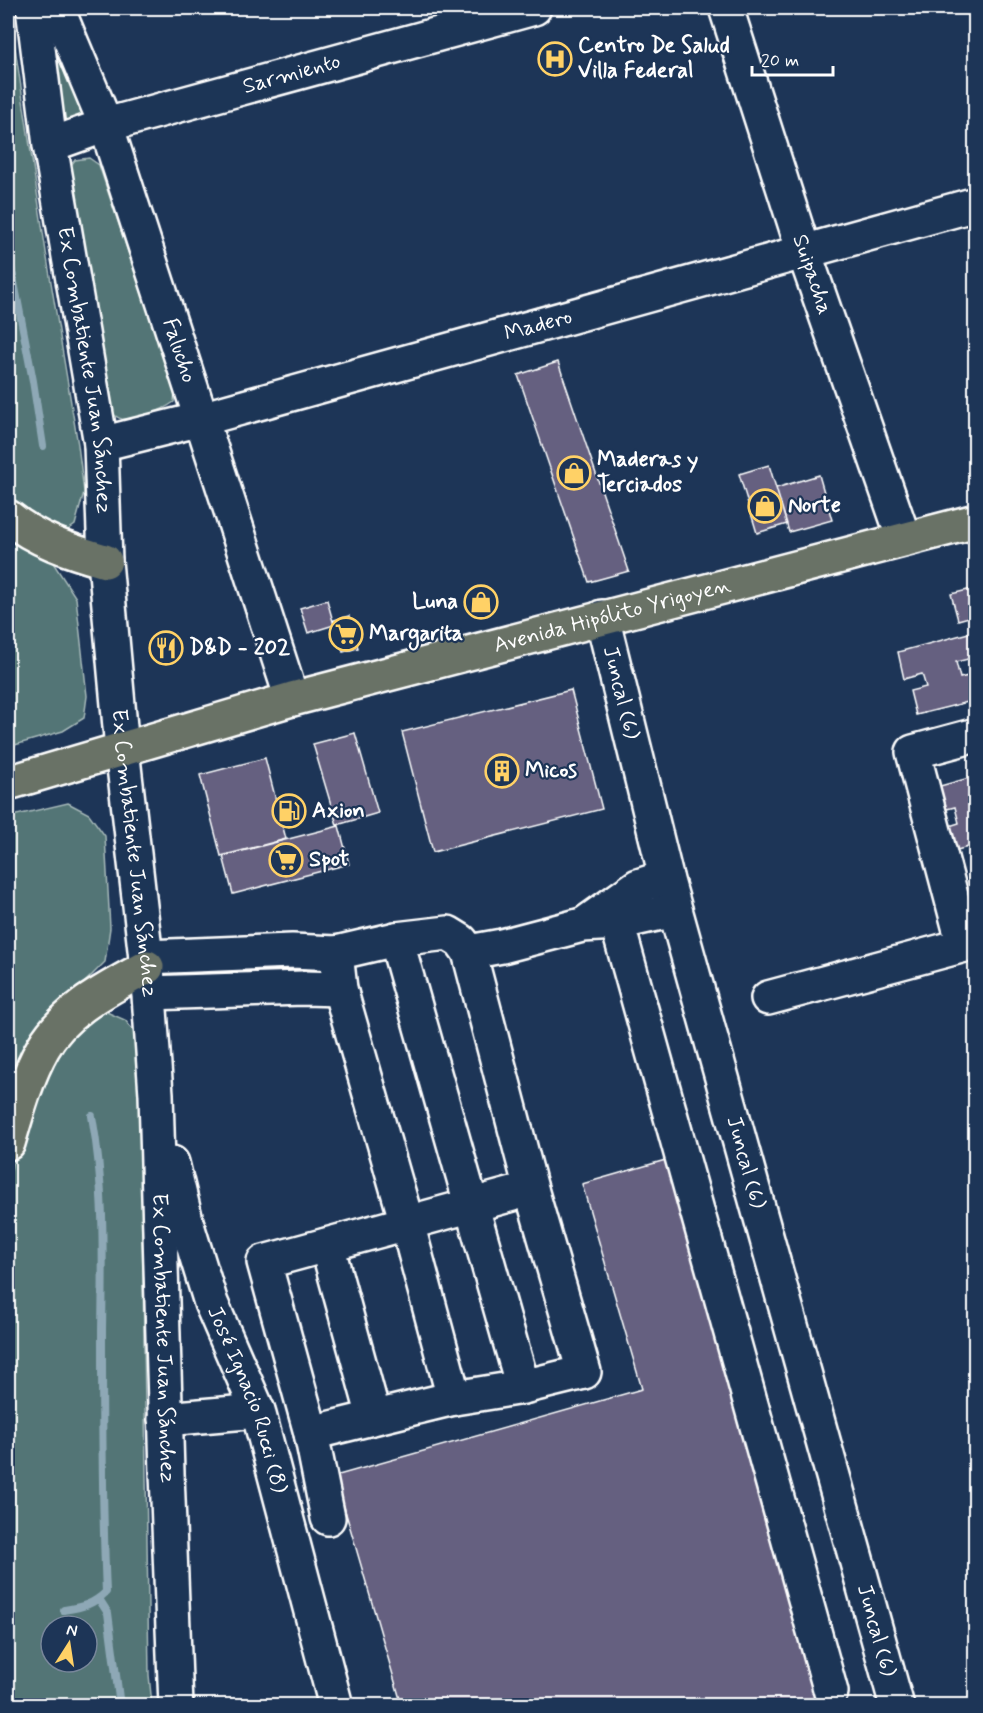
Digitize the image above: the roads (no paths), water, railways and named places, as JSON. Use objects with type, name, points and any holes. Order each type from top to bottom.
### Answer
[{"type":"main road","points":[[8,517],[39,538],[105,561]]},
{"type":"main road","name":"Avenida Hipólito Yrigoyen","points":[[8,783],[292,699],[975,520]]},
{"type":"main road","points":[[8,1143],[21,1100],[43,1047],[64,1022],[93,998],[147,972]]},
{"type":"street","name":"Ex Combatiente Juan Sánchez","points":[[33,8],[50,144],[101,444],[105,561],[122,749],[147,972],[156,1094],[176,1706]]},
{"type":"street","name":"Falucho","points":[[57,8],[106,126],[292,699]]},
{"type":"street","name":"Sarmiento","points":[[50,144],[106,126],[534,8]]},
{"type":"street","name":"Suipacha","points":[[726,8],[804,252],[904,539]]},
{"type":"street","name":"Madero","points":[[101,444],[201,419],[975,204]]},
{"type":"street","name":"Juncal (6)","points":[[602,617],[675,910],[897,1706]]},
{"type":"street","points":[[768,998],[970,944],[913,752],[975,735]]},
{"type":"street","points":[[582,925],[638,886],[666,876]]},
{"type":"street","points":[[470,952],[582,925],[617,923],[675,910]]},
{"type":"street","points":[[617,923],[831,1692]]},
{"type":"street","points":[[147,972],[292,951],[336,953],[396,939],[448,933],[461,941],[470,952],[531,1189],[584,1372],[522,1387],[454,1398],[311,1433]]},
{"type":"street","points":[[396,939],[522,1387]]},
{"type":"street","points":[[336,953],[340,989],[454,1398]]},
{"type":"street","points":[[147,972],[304,988],[340,989]]},
{"type":"street","name":"José Ignacio Rucci (8)","points":[[156,1094],[187,1225],[204,1281],[258,1411],[336,1706]]},
{"type":"street","points":[[328,1518],[311,1433],[264,1262],[531,1189]]},
{"type":"street","points":[[327,1245],[374,1417]]},
{"type":"street","points":[[165,1419],[258,1411]]},
{"type":"waterway","points":[[8,251],[43,446]]},
{"type":"waterway","points":[[64,1610],[91,1603],[106,1592],[102,1223],[99,1169],[92,1116]]},
{"type":"waterway","points":[[99,1599],[108,1613],[120,1706]]},
{"type":"place","name":"Centro De Salud Villa Federal","points":[[555,59]]},
{"type":"place","name":"Maderas y Terciados","points":[[574,473]]},
{"type":"place","name":"Norte","points":[[765,506]]},
{"type":"place","name":"Luna","points":[[481,602]]},
{"type":"place","name":"Margarita","points":[[346,634]]},
{"type":"place","name":"D&D - 202","points":[[166,648]]},
{"type":"place","name":"Micos","points":[[502,771]]},
{"type":"place","name":"Axion","points":[[289,811]]},
{"type":"place","name":"Spot","points":[[286,860]]}]
